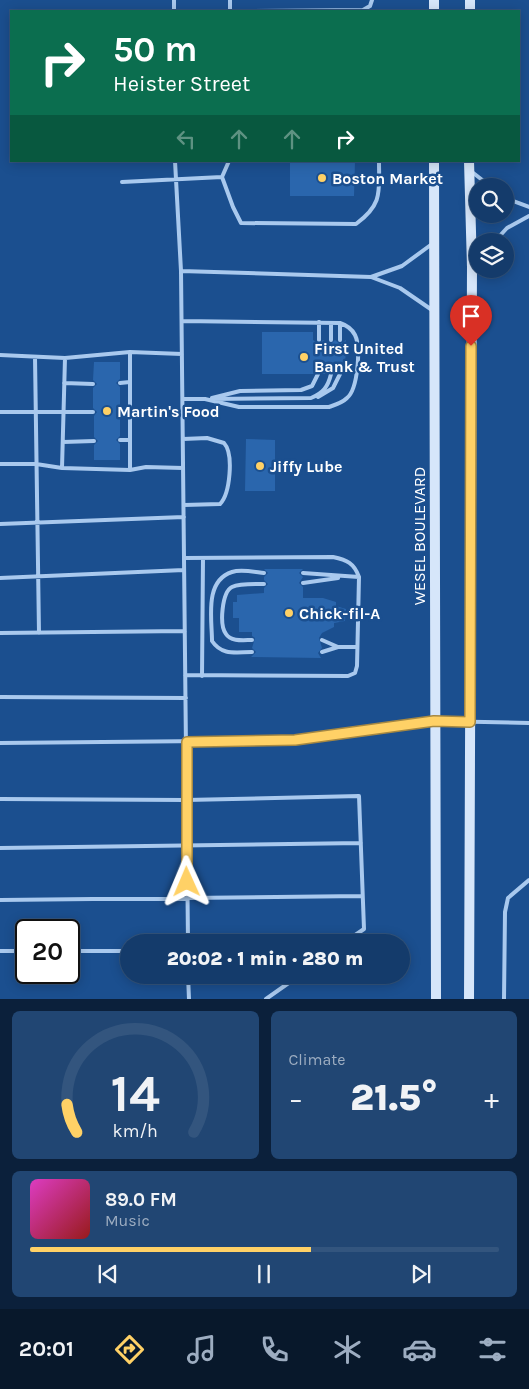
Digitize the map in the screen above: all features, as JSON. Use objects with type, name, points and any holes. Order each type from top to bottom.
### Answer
[{"type":"main road","name":"WESEL BOULEVARD","points":[[434,162],[436,999]]},
{"type":"main road","points":[[469,166],[472,233]]},
{"type":"main road","points":[[469,999],[474,278]]},
{"type":"lane","points":[[362,10],[370,6],[372,0]]},
{"type":"lane","points":[[175,162],[182,322],[188,934]]},
{"type":"lane","points":[[229,162],[222,177],[241,223],[356,224],[371,213],[379,199],[379,162]]},
{"type":"lane","points":[[469,166],[482,178]]},
{"type":"lane","points":[[122,182],[222,177]]},
{"type":"lane","points":[[514,201],[529,207]]},
{"type":"lane","points":[[502,233],[507,228],[529,216]]},
{"type":"lane","points":[[371,277],[402,266],[434,242]]},
{"type":"lane","points":[[181,271],[371,277],[400,288],[435,312]]},
{"type":"lane","points":[[182,322],[340,323],[350,328],[357,340],[356,382],[347,398],[339,403],[329,406],[239,407],[205,399]]},
{"type":"lane","points":[[319,322],[319,340]]},
{"type":"lane","points":[[330,323],[331,340]]},
{"type":"lane","points":[[340,323],[340,340]]},
{"type":"lane","points":[[0,356],[64,358],[130,352],[182,354]]},
{"type":"lane","points":[[130,352],[130,470]]},
{"type":"lane","points":[[34,357],[39,633]]},
{"type":"lane","points":[[62,468],[64,358]]},
{"type":"lane","points":[[205,399],[240,391],[301,390],[312,386],[318,374]]},
{"type":"lane","points":[[311,398],[324,390],[329,384],[331,374]]},
{"type":"lane","points":[[183,400],[311,398],[328,393],[337,383],[340,374]]},
{"type":"lane","points":[[120,383],[130,382]]},
{"type":"lane","points":[[64,384],[93,384]]},
{"type":"lane","points":[[120,411],[130,410]]},
{"type":"lane","points":[[0,412],[94,412]]},
{"type":"lane","points":[[183,440],[207,438],[221,440],[228,448],[229,478],[227,495],[220,504],[184,505]]},
{"type":"lane","points":[[120,440],[130,440]]},
{"type":"lane","points":[[63,442],[94,441]]},
{"type":"lane","points":[[0,464],[36,464],[62,468],[130,470],[146,467],[184,468]]},
{"type":"lane","points":[[0,524],[184,518]]},
{"type":"lane","points":[[184,558],[333,557],[346,560],[355,566],[359,577],[358,647],[355,673],[348,676],[185,675]]},
{"type":"lane","points":[[202,558],[202,676]]},
{"type":"lane","points":[[0,578],[184,570]]},
{"type":"lane","points":[[252,652],[225,653],[212,642],[212,593],[216,584],[234,571],[264,573]]},
{"type":"lane","points":[[303,573],[359,577]]},
{"type":"lane","points":[[303,583],[340,577]]},
{"type":"lane","points":[[252,640],[233,639],[226,635],[223,628],[224,598],[228,590],[234,585],[264,584]]},
{"type":"lane","points":[[0,633],[185,631]]},
{"type":"lane","points":[[322,640],[338,647]]},
{"type":"lane","points":[[322,652],[338,647],[358,647]]},
{"type":"lane","points":[[0,697],[186,698]]},
{"type":"lane","points":[[0,743],[295,740],[434,721],[529,723]]},
{"type":"lane","points":[[0,799],[186,800],[359,796],[364,929],[357,934]]},
{"type":"lane","points":[[0,848],[361,843]]},
{"type":"lane","points":[[504,999],[505,912],[508,898],[529,880]]},
{"type":"lane","points":[[0,900],[362,896]]},
{"type":"lane","points":[[0,951],[15,951]]},
{"type":"lane","points":[[80,951],[120,951]]},
{"type":"lane","points":[[188,984],[189,999]]},
{"type":"lane","points":[[266,999],[287,984]]},
{"type":"building","name":"Boston Market","points":[[290,162],[355,162],[354,196],[290,196]]},
{"type":"building","name":"First United Bank & Trust","points":[[262,332],[313,332],[313,340],[319,344],[323,340],[331,344],[335,340],[340,344],[346,340],[345,374],[340,370],[335,374],[331,370],[327,374],[322,374],[318,370],[314,374],[262,374]]},
{"type":"building","name":"Martin's Food","points":[[94,362],[120,362],[120,379],[116,383],[120,387],[120,407],[116,411],[120,415],[120,436],[116,440],[120,444],[120,460],[94,460],[94,445],[98,441],[94,437],[94,416],[97,412],[93,408],[93,388],[97,384],[93,380]]},
{"type":"building","name":"Jiffy Lube","points":[[246,439],[275,440],[275,491],[245,491]]},
{"type":"building","name":"Chick-fil-A","points":[[264,569],[303,569],[299,573],[303,577],[299,583],[303,587],[303,598],[323,598],[336,602],[336,606],[346,609],[345,621],[334,623],[334,627],[322,633],[319,638],[322,648],[318,653],[321,658],[251,657],[256,652],[252,648],[255,638],[252,636],[252,632],[239,632],[239,618],[233,618],[233,602],[237,602],[237,595],[264,593],[264,588],[268,584],[264,577],[268,573]]},
{"type":"place","name":"Boston Market","points":[[322,178]]},
{"type":"place","name":"First United Bank & Trust","points":[[304,357]]},
{"type":"place","name":"Martin's Food","points":[[107,411]]},
{"type":"place","name":"Jiffy Lube","points":[[260,466]]},
{"type":"place","name":"Chick-fil-A","points":[[289,613]]},
{"type":"route","points":[[187,882],[187,742],[295,740],[434,721],[470,722],[471,346]]}]
